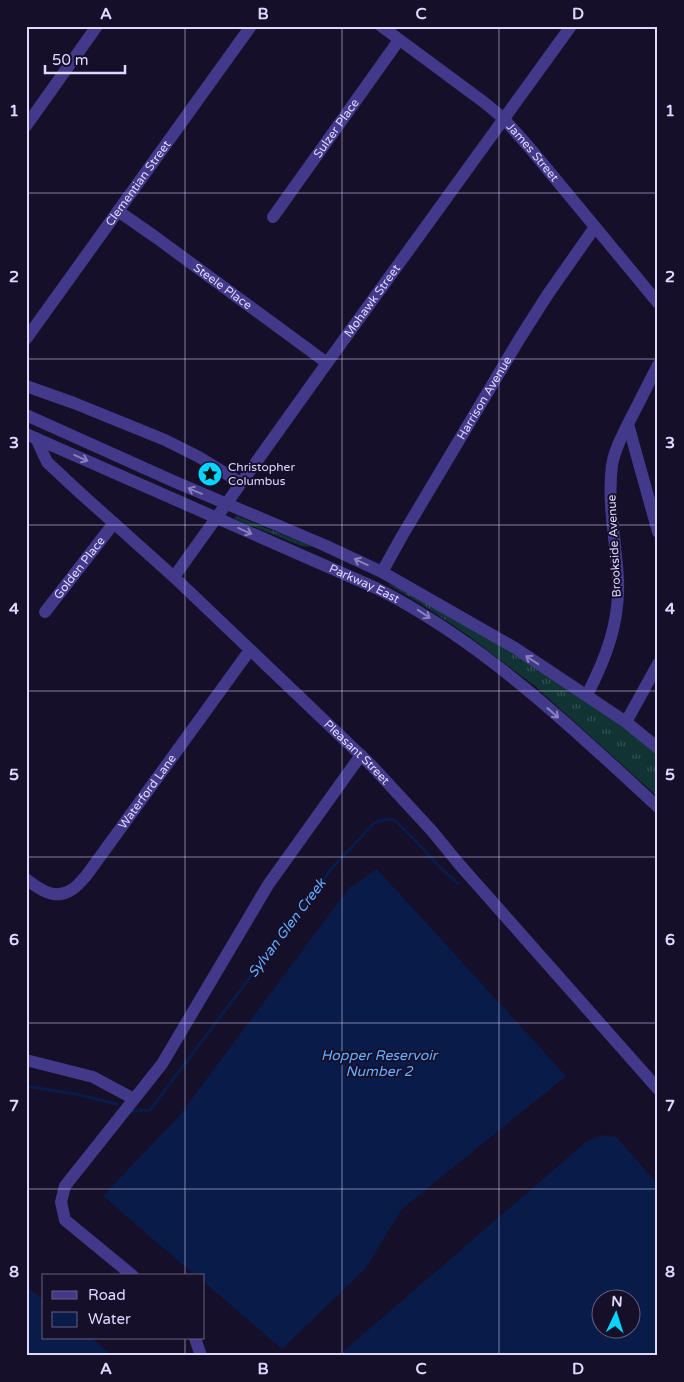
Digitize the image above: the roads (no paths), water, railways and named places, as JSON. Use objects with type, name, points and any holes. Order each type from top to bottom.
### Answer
[{"type":"street","points":[[26,126],[97,26]]},
{"type":"street","name":"Clementian Street","points":[[26,339],[251,26]]},
{"type":"street","name":"James Street","points":[[381,26],[504,119],[658,303]]},
{"type":"street","name":"Mohawk Street","points":[[174,577],[571,26]]},
{"type":"street","name":"Sulzer Place","points":[[273,218],[399,40]]},
{"type":"street","name":"Steele Place","points":[[118,211],[327,363]]},
{"type":"street","name":"Harrison Avenue","points":[[382,572],[520,338],[595,227]]},
{"type":"street","name":"Brookside Avenue","points":[[587,695],[611,640],[617,610],[618,580],[610,494],[612,465],[616,447],[658,365]]},
{"type":"street","points":[[26,386],[74,403],[165,440],[199,457],[241,482]]},
{"type":"street","name":"Parkway East","points":[[26,415],[382,572],[515,648],[626,722],[658,748]]},
{"type":"street","points":[[628,424],[658,532]]},
{"type":"street","name":"Parkway East","points":[[31,436],[376,588],[423,614],[467,644],[531,693],[658,807]]},
{"type":"street","name":"Pleasant Street","points":[[31,436],[48,462],[174,577],[361,755],[432,831],[658,1089]]},
{"type":"street","name":"Golden Place","points":[[45,612],[114,523]]},
{"type":"street","name":"Waterford Lane","points":[[26,879],[41,890],[57,895],[70,891],[86,876],[250,650]]},
{"type":"street","points":[[626,722],[658,664]]},
{"type":"street","points":[[131,1274],[65,1220],[61,1202],[65,1186],[162,1064],[268,885],[361,755]]},
{"type":"street","points":[[26,1060],[93,1077],[134,1099]]},
{"type":"street","points":[[196,1340],[202,1356]]},
{"type":"water","name":"Hopper Reservoir Number 2","points":[[377,869],[566,1076],[402,1209],[365,1269],[282,1349],[205,1283],[205,1274],[194,1274],[103,1196],[179,1116],[349,888]]},
{"type":"water","points":[[601,1135],[616,1137],[658,1184],[658,1356],[338,1356],[586,1142]]},
{"type":"water","points":[[26,1286],[42,1298],[42,1340],[94,1340],[113,1356],[26,1356]]},
{"type":"waterway","name":"Sylvan Glen Creek","points":[[132,1111],[150,1110],[333,867],[374,823],[386,819],[394,820],[457,883]]},
{"type":"waterway","name":"Sylvan Glen Creek","points":[[26,1086],[75,1094],[117,1104]]},
{"type":"place","name":"Christopher Columbus","points":[[210,474]]}]
